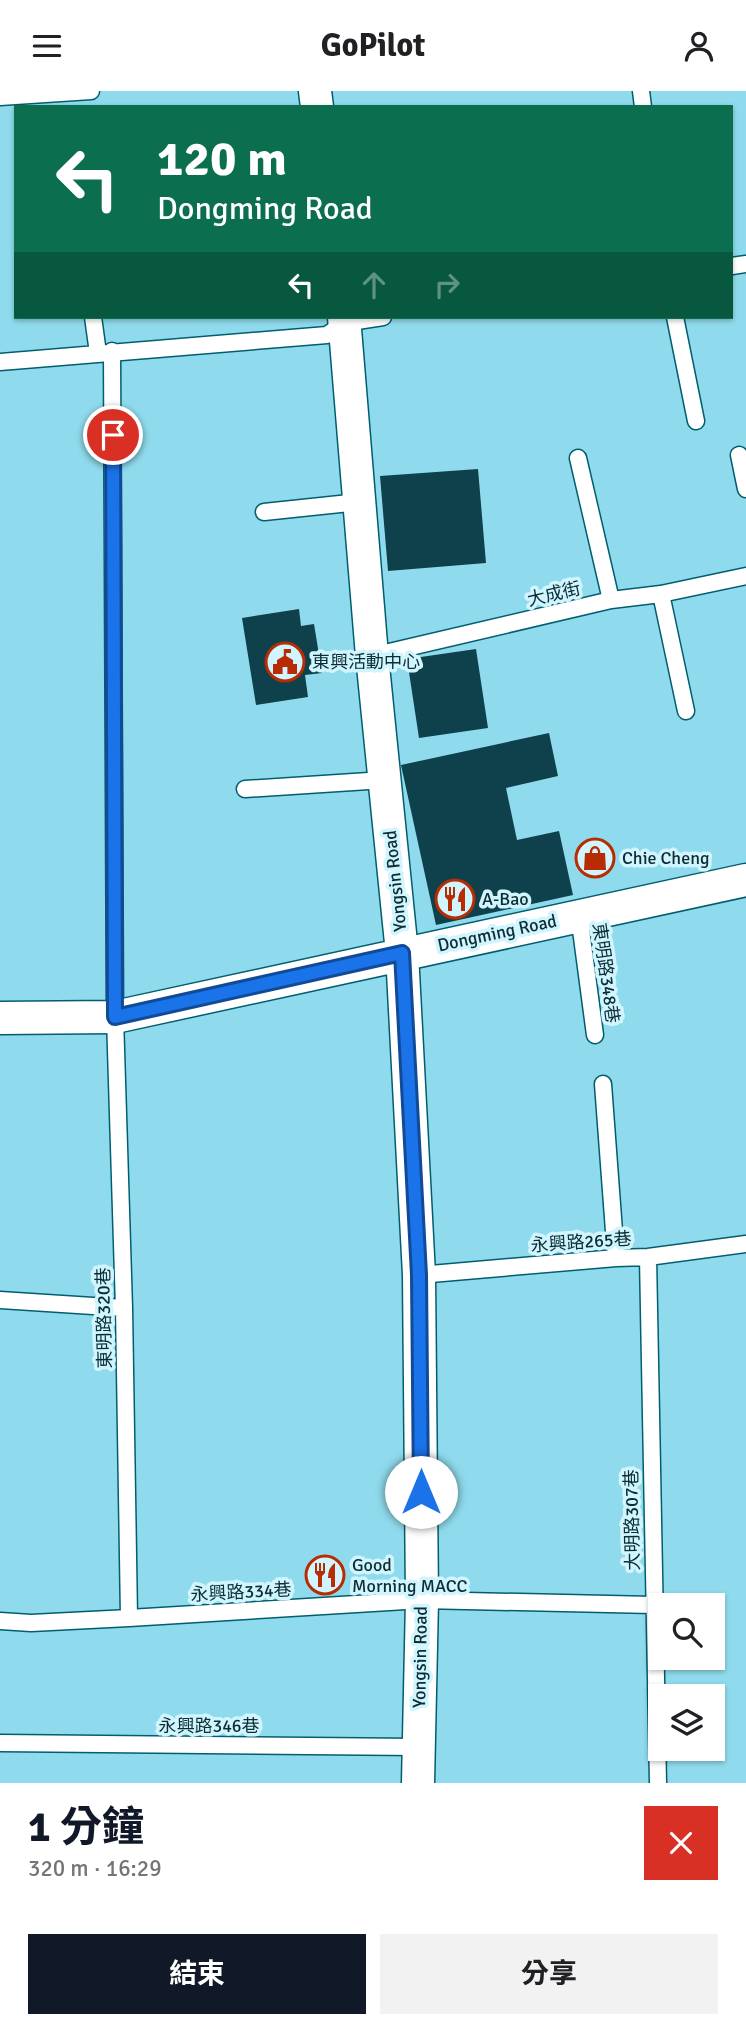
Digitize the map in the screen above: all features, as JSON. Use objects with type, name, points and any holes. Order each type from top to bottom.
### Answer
[{"type":"street","name":"Yongsin Road","points":[[344,320],[372,656],[402,953],[419,1275],[422,1600],[418,1783]]},
{"type":"street","name":"Dongming Road","points":[[0,1018],[115,1017],[746,880]]},
{"type":"lane","points":[[0,97],[38,92],[91,91]]},
{"type":"lane","name":"東明路320巷","points":[[94,319],[105,352],[115,1017],[124,1308],[129,1618]]},
{"type":"lane","points":[[675,319],[696,421]]},
{"type":"lane","points":[[0,362],[327,335],[344,320]]},
{"type":"lane","points":[[738,455],[746,489]]},
{"type":"lane","points":[[578,458],[611,600]]},
{"type":"lane","points":[[264,512],[359,502]]},
{"type":"lane","name":"大成街","points":[[372,656],[611,600],[660,594],[746,576]]},
{"type":"lane","points":[[660,594],[686,711]]},
{"type":"lane","points":[[245,789],[384,780]]},
{"type":"lane","name":"東明路348巷","points":[[579,915],[595,1035]]},
{"type":"lane","points":[[603,1084],[616,1258]]},
{"type":"lane","name":"永興路265巷","points":[[419,1275],[648,1257],[746,1244]]},
{"type":"lane","name":"大明路307巷","points":[[648,1257],[653,1593]]},
{"type":"lane","points":[[0,1300],[124,1308]]},
{"type":"lane","name":"永興路334巷","points":[[0,1621],[31,1623],[422,1600],[648,1605]]},
{"type":"lane","name":"大明路307巷","points":[[655,1670],[658,1783]]},
{"type":"lane","name":"永興路346巷","points":[[0,1743],[418,1747]]},
{"type":"building","points":[[478,469],[486,563],[388,571],[380,476]]},
{"type":"building","name":"東興活動中心","points":[[299,609],[301,626],[314,624],[322,673],[305,675],[308,697],[256,705],[242,618]]},
{"type":"building","points":[[476,649],[488,728],[419,738],[407,659]]},
{"type":"building","points":[[549,733],[558,776],[506,788],[517,840],[559,831],[573,895],[436,925],[401,765]]},
{"type":"place","name":"東興活動中心","points":[[285,662]]},
{"type":"place","name":"Chie Cheng","points":[[595,858]]},
{"type":"place","name":"A-Bao","points":[[455,899]]},
{"type":"place","name":"Good Morning MACC","points":[[325,1575]]},
{"type":"route","points":[[113,435],[115,1017],[402,953],[419,1275],[421,1492]]}]
